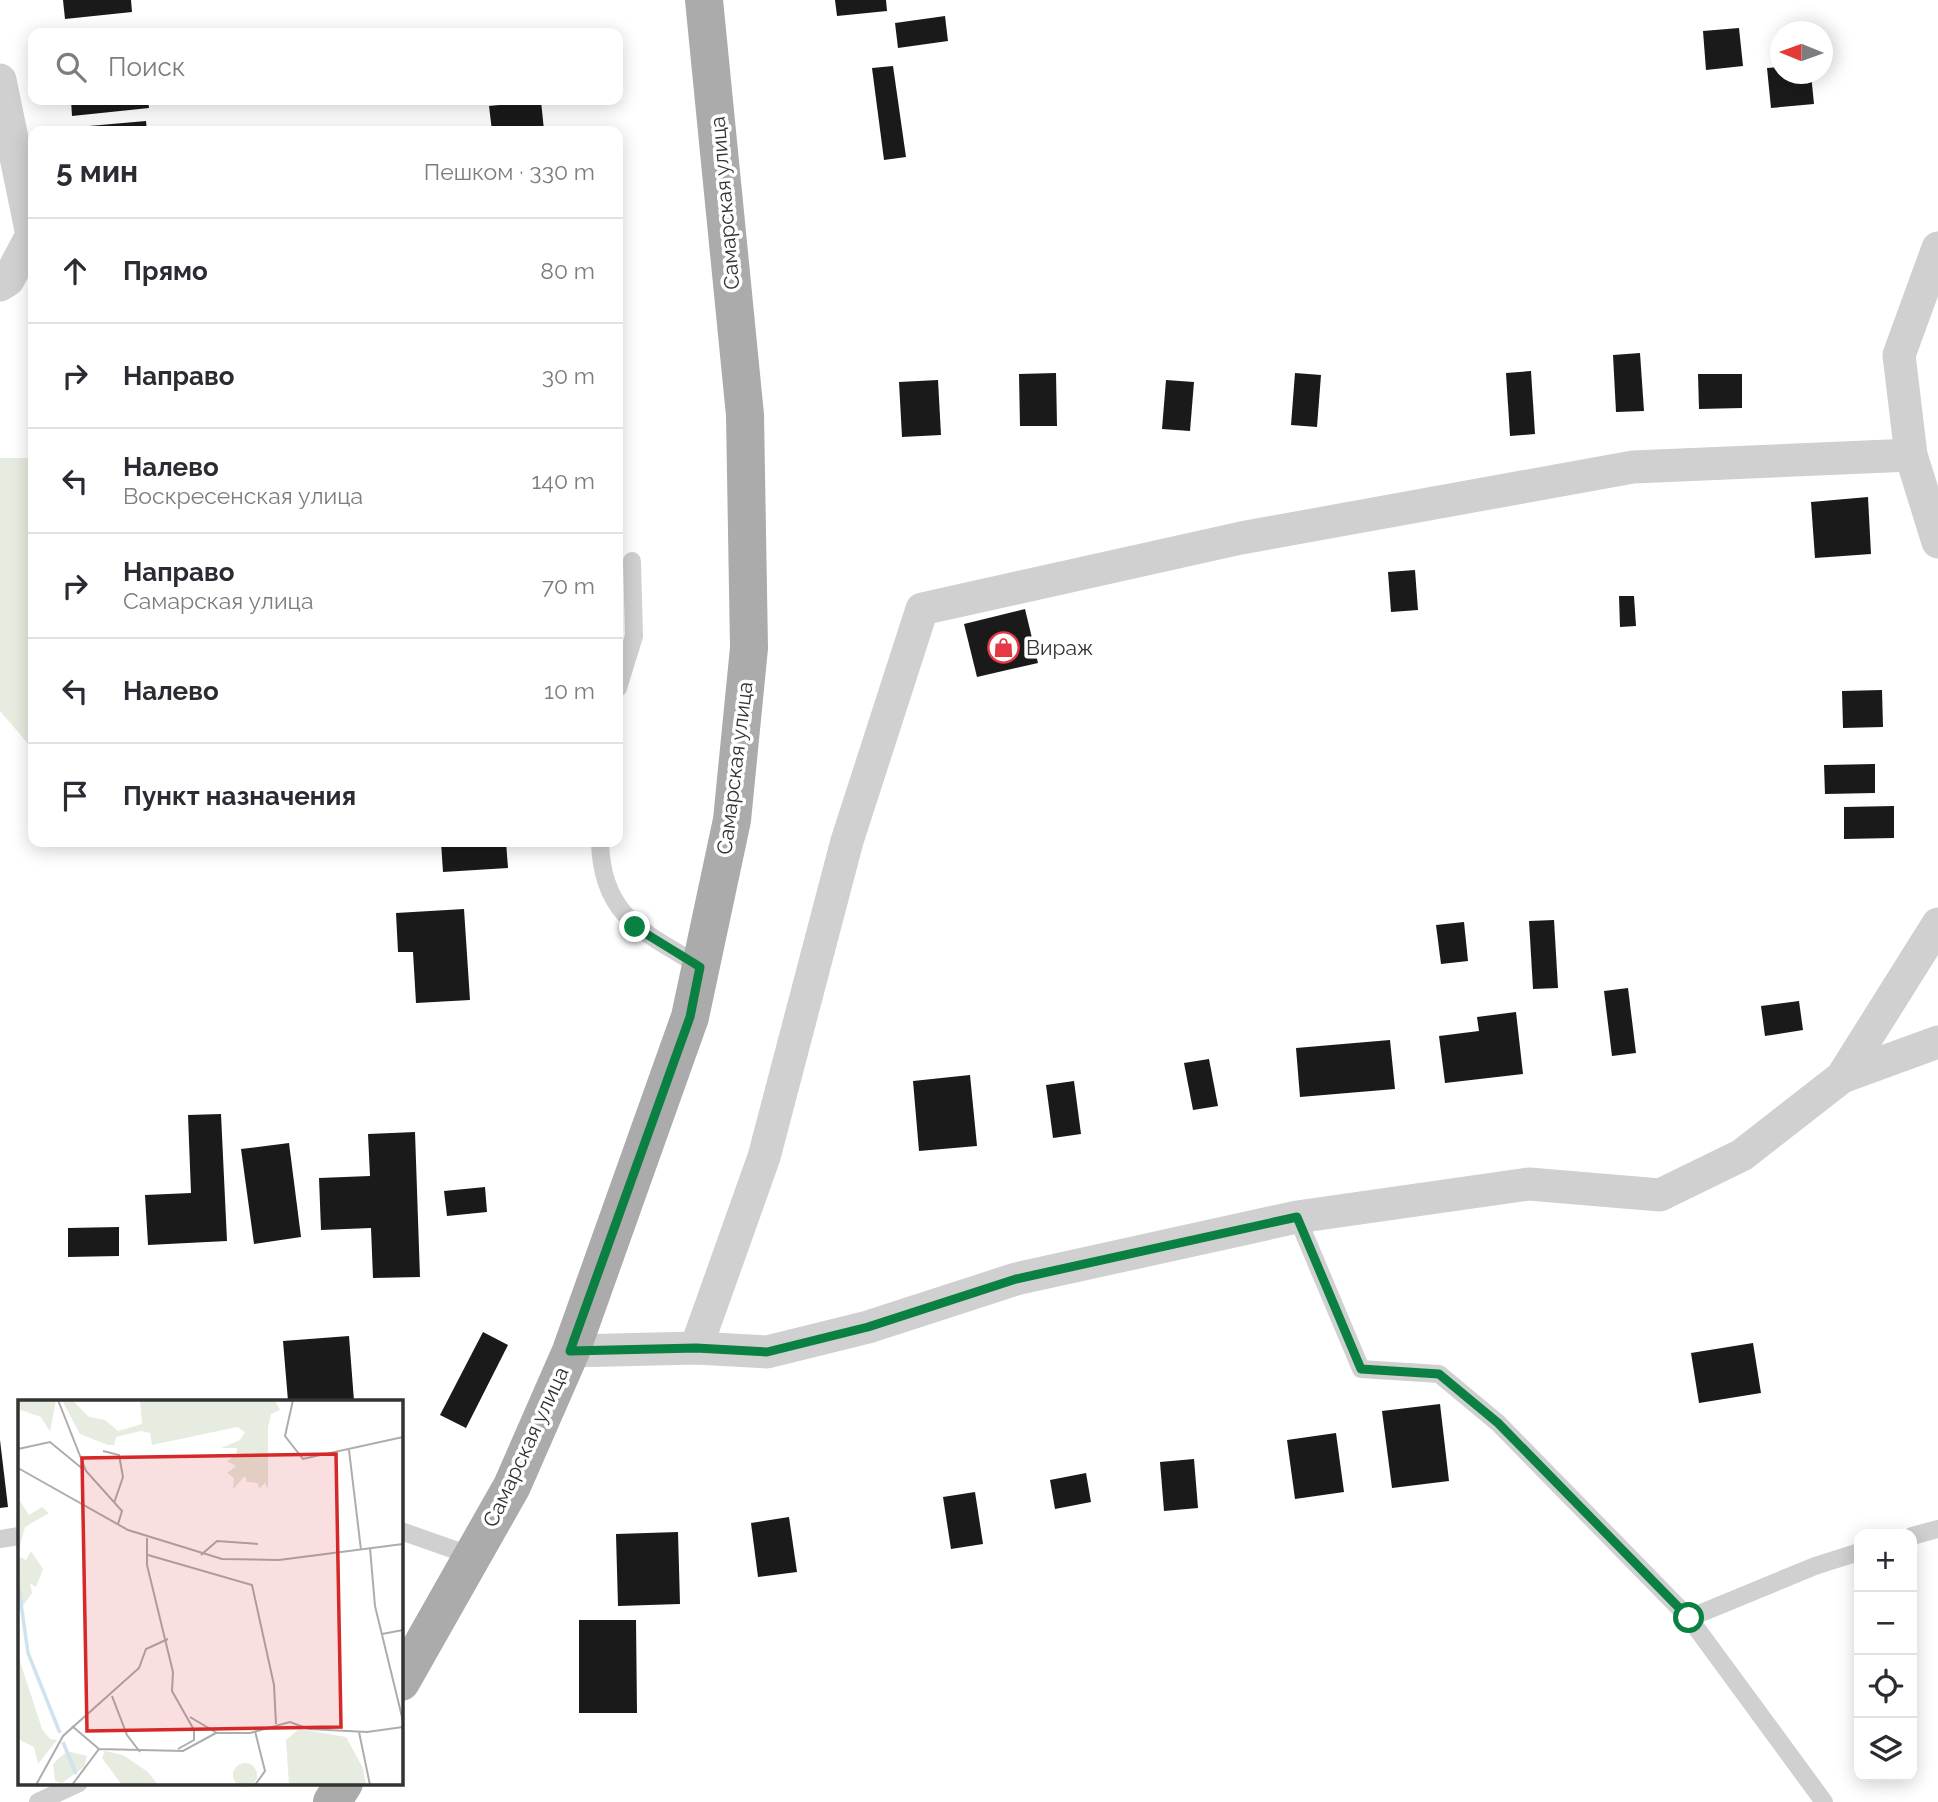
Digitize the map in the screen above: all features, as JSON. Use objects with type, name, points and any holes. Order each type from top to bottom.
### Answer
[{"type":"main road","name":"Самарская улица","points":[[402,1680],[512,1486],[570,1351],[690,1017],[732,820],[749,648],[745,415],[704,0]]},
{"type":"main road","points":[[332,1802],[343,1784]]},
{"type":"street","points":[[0,80],[28,216]]},
{"type":"street","points":[[0,285],[8,280],[28,242]]},
{"type":"street","points":[[1938,248],[1899,355],[1911,455],[1938,542]]},
{"type":"street","points":[[696,1348],[764,1157],[847,841],[922,609],[1241,538],[1633,467],[1911,455]]},
{"type":"street","points":[[1842,1077],[1938,924]]},
{"type":"street","points":[[570,1351],[696,1348],[767,1352],[868,1327],[1016,1279],[1297,1217],[1529,1184],[1660,1195],[1742,1155],[1842,1077],[1938,1042]]},
{"type":"lane","points":[[623,672],[634,636],[632,561]]},
{"type":"lane","points":[[601,847],[614,903],[635,927],[700,967]]},
{"type":"lane","points":[[1297,1217],[1361,1369],[1439,1374],[1498,1423],[1689,1618],[1824,1802]]},
{"type":"lane","points":[[1917,1535],[1938,1529]]},
{"type":"lane","points":[[402,1531],[472,1556]]},
{"type":"lane","points":[[0,1539],[18,1535]]},
{"type":"lane","points":[[1689,1618],[1815,1566],[1854,1554]]},
{"type":"lane","points":[[38,1802],[77,1784]]},
{"type":"lane","points":[[72,1802],[87,1784]]},
{"type":"shaded area","points":[[0,458],[28,458],[28,744],[0,711]]},
{"type":"building","points":[[63,0],[131,0],[132,12],[65,19]]},
{"type":"building","points":[[835,0],[886,0],[887,11],[837,16]]},
{"type":"building","points":[[945,16],[948,41],[898,48],[895,23]]},
{"type":"building","points":[[1739,28],[1743,66],[1706,70],[1703,31]]},
{"type":"building","points":[[893,66],[906,157],[884,160],[872,68]]},
{"type":"building","points":[[1767,68],[1770,68],[1770,84],[1812,84],[1814,104],[1771,108]]},
{"type":"building","points":[[71,105],[149,105],[149,108],[72,116]]},
{"type":"building","points":[[541,105],[544,126],[491,126],[489,106]]},
{"type":"building","points":[[146,121],[146,126],[89,126]]},
{"type":"building","points":[[1640,353],[1644,411],[1616,412],[1613,355]]},
{"type":"building","points":[[1531,371],[1535,434],[1510,436],[1506,373]]},
{"type":"building","points":[[1056,373],[1057,426],[1020,426],[1019,374]]},
{"type":"building","points":[[1295,373],[1321,375],[1317,427],[1291,425]]},
{"type":"building","points":[[1698,374],[1742,374],[1742,408],[1699,409]]},
{"type":"building","points":[[938,380],[941,435],[902,437],[899,382]]},
{"type":"building","points":[[1166,380],[1194,382],[1190,431],[1162,429]]},
{"type":"building","points":[[1868,497],[1871,554],[1815,558],[1811,502]]},
{"type":"building","points":[[1415,570],[1418,610],[1391,612],[1388,572]]},
{"type":"building","points":[[1619,596],[1634,596],[1636,626],[1620,627]]},
{"type":"building","points":[[1025,609],[1038,663],[977,677],[964,624]]},
{"type":"building","points":[[1882,690],[1883,727],[1843,728],[1842,691]]},
{"type":"building","points":[[1875,764],[1875,793],[1825,794],[1824,765]]},
{"type":"building","points":[[1894,806],[1894,838],[1844,839],[1844,807]]},
{"type":"building","points":[[441,847],[506,847],[508,868],[443,872]]},
{"type":"building","points":[[464,909],[470,1000],[416,1003],[413,952],[398,952],[396,913]]},
{"type":"building","points":[[1554,920],[1558,988],[1533,989],[1529,921]]},
{"type":"building","points":[[1464,922],[1468,961],[1441,964],[1436,925]]},
{"type":"building","points":[[1628,988],[1636,1053],[1612,1056],[1604,991]]},
{"type":"building","points":[[1799,1001],[1803,1030],[1765,1036],[1761,1006]]},
{"type":"building","points":[[1516,1012],[1523,1074],[1445,1083],[1439,1036],[1479,1031],[1477,1017]]},
{"type":"building","points":[[1390,1040],[1395,1089],[1300,1097],[1296,1048]]},
{"type":"building","points":[[1209,1059],[1218,1106],[1193,1110],[1184,1063]]},
{"type":"building","points":[[970,1075],[977,1146],[919,1151],[913,1081]]},
{"type":"building","points":[[1074,1081],[1081,1134],[1053,1138],[1046,1085]]},
{"type":"building","points":[[221,1114],[227,1241],[148,1245],[145,1195],[191,1193],[188,1115]]},
{"type":"building","points":[[415,1132],[420,1277],[373,1278],[371,1228],[321,1230],[319,1178],[370,1176],[368,1134]]},
{"type":"building","points":[[289,1143],[301,1237],[254,1244],[241,1149]]},
{"type":"building","points":[[485,1187],[487,1212],[447,1216],[444,1191]]},
{"type":"building","points":[[119,1227],[119,1256],[68,1257],[68,1228]]},
{"type":"building","points":[[483,1332],[508,1345],[466,1428],[440,1415]]},
{"type":"building","points":[[349,1336],[354,1400],[288,1400],[283,1341]]},
{"type":"building","points":[[1753,1343],[1761,1393],[1699,1403],[1691,1353]]},
{"type":"building","points":[[1440,1404],[1449,1481],[1392,1488],[1382,1411]]},
{"type":"building","points":[[1336,1433],[1344,1492],[1295,1499],[1287,1440]]},
{"type":"building","points":[[0,1440],[8,1507],[0,1508]]},
{"type":"building","points":[[1194,1459],[1198,1508],[1164,1511],[1160,1462]]},
{"type":"building","points":[[1086,1473],[1091,1502],[1055,1509],[1050,1480]]},
{"type":"building","points":[[975,1492],[983,1544],[951,1549],[943,1497]]},
{"type":"building","points":[[789,1517],[797,1572],[758,1577],[751,1523]]},
{"type":"building","points":[[678,1532],[680,1604],[618,1606],[616,1534]]},
{"type":"building","points":[[579,1620],[636,1620],[637,1713],[579,1713]]},
{"type":"place","name":"Вираж","points":[[1003,648]]},
{"type":"route","points":[[635,927],[700,967],[690,1017],[570,1351],[696,1348],[767,1352],[868,1327],[1016,1279],[1297,1217],[1361,1369],[1439,1374],[1498,1423],[1689,1618]]}]
